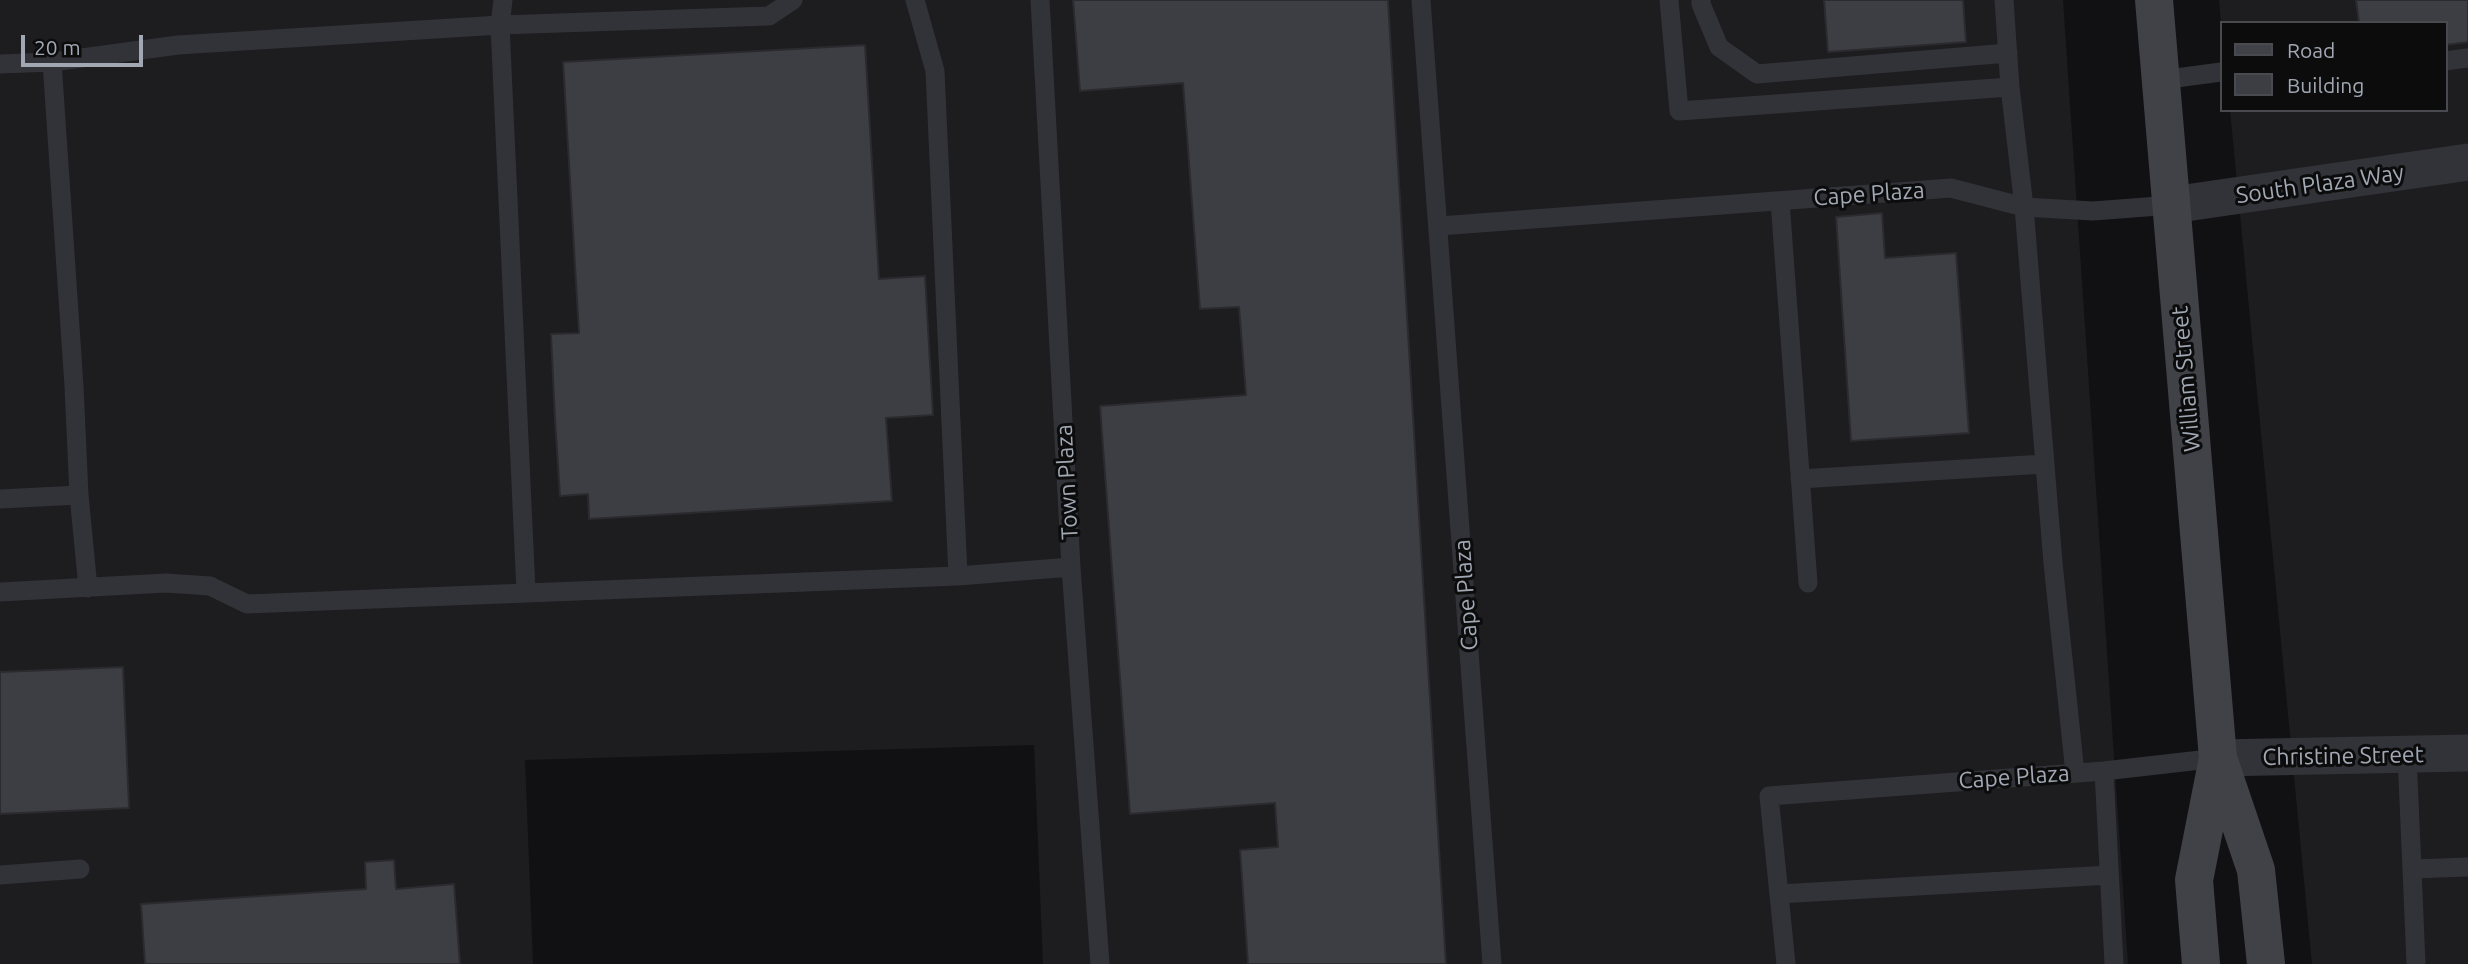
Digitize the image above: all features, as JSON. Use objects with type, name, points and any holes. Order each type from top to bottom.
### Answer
[{"type":"main road","name":"William Street","points":[[2154,0],[2218,758],[2256,870],[2266,964]]},
{"type":"main road","name":"William Street","points":[[2201,964],[2194,880],[2218,758]]},
{"type":"street","name":"South Plaza Way","points":[[2172,205],[2468,162]]},
{"type":"street","name":"Christine Street","points":[[2218,758],[2468,753]]},
{"type":"lane","points":[[503,0],[500,25],[526,592]]},
{"type":"lane","points":[[0,64],[52,62],[178,45],[500,25],[769,16],[793,0]]},
{"type":"lane","points":[[915,0],[935,71],[958,576]]},
{"type":"lane","name":"Town Plaza","points":[[1040,0],[1071,567],[1100,964]]},
{"type":"lane","name":"Cape Plaza","points":[[1421,0],[1492,964]]},
{"type":"lane","points":[[1669,0],[1679,110],[2010,87]]},
{"type":"lane","points":[[1701,0],[1719,47],[1757,74],[2008,53]]},
{"type":"lane","points":[[2004,0],[2010,87],[2024,207],[2044,464],[2075,773]]},
{"type":"lane","points":[[2447,61],[2468,58]]},
{"type":"lane","points":[[52,62],[79,495],[89,588]]},
{"type":"lane","points":[[2161,80],[2220,72]]},
{"type":"lane","name":"Cape Plaza","points":[[1438,226],[1951,188],[2024,207],[2093,211],[2172,205]]},
{"type":"lane","points":[[1780,201],[1808,583]]},
{"type":"lane","points":[[1800,479],[2044,464]]},
{"type":"lane","points":[[0,499],[79,495]]},
{"type":"lane","points":[[0,592],[166,583],[210,586],[247,604],[958,576],[1071,567]]},
{"type":"lane","points":[[2407,755],[2416,964]]},
{"type":"lane","name":"Cape Plaza","points":[[1779,894],[1769,796],[2104,771],[2218,758]]},
{"type":"lane","points":[[2104,771],[2114,964]]},
{"type":"lane","points":[[2412,869],[2468,867]]},
{"type":"lane","points":[[0,875],[80,869]]},
{"type":"lane","points":[[1786,964],[1779,894],[2109,875]]},
{"type":"shaded area","points":[[0,0],[2063,0],[2128,964],[1043,964],[1034,745],[525,760],[533,964],[0,964]]},
{"type":"shaded area","points":[[2219,0],[2468,0],[2468,964],[2312,964],[2230,112],[2447,112],[2447,21],[2221,21]]},
{"type":"building","points":[[1073,0],[1388,0],[1446,964],[1248,964],[1240,850],[1278,847],[1275,803],[1130,814],[1100,406],[1246,395],[1239,307],[1200,309],[1183,83],[1080,91]]},
{"type":"building","points":[[1824,0],[1963,0],[1966,42],[1828,52]]},
{"type":"building","points":[[2356,0],[2468,0],[2468,42],[2447,45],[2447,21],[2359,21]]},
{"type":"building","points":[[865,45],[879,279],[925,276],[933,415],[886,418],[892,501],[589,519],[588,494],[560,496],[555,419],[551,334],[579,333],[563,62]]},
{"type":"building","points":[[1882,213],[1885,258],[1956,253],[1969,433],[1851,441],[1836,217]]},
{"type":"building","points":[[123,667],[129,808],[0,814],[0,672]]},
{"type":"building","points":[[394,860],[396,889],[454,884],[460,964],[145,964],[141,904],[366,889],[365,862]]}]
